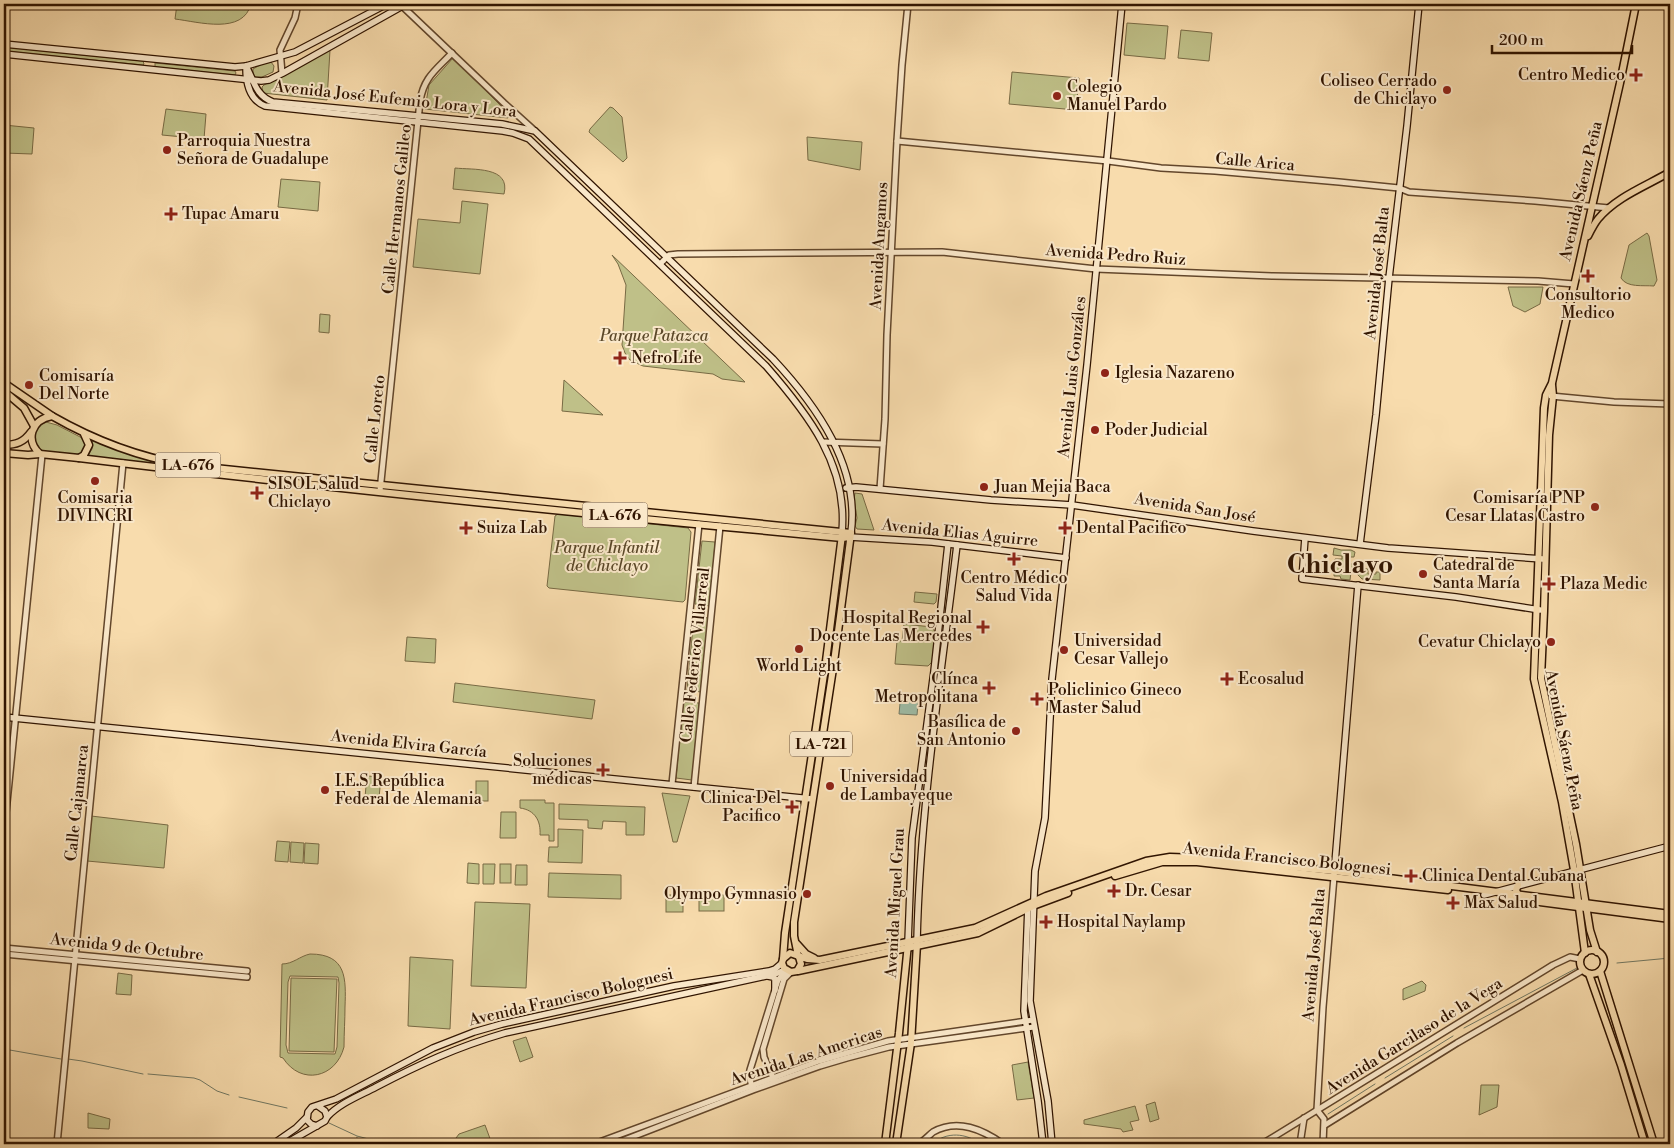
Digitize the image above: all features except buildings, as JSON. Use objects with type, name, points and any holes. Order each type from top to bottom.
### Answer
[{"type":"main road","points":[[4,44],[235,68],[295,52],[387,4]]},
{"type":"main road","points":[[4,54],[250,80],[269,80],[403,4]]},
{"type":"main road","name":"Avenida Luis Gonzáles","points":[[1030,905],[1045,818],[1052,679],[1108,161],[1122,4]]},
{"type":"main road","name":"Avenida José Balta","points":[[1360,544],[1377,407],[1419,4]]},
{"type":"main road","name":"Avenida Sáenz Peña","points":[[1578,869],[1534,679],[1549,435],[1549,395],[1620,84],[1636,4]]},
{"type":"main road","name":"Avenida José Eufemio Lora y Lora","points":[[246,66],[250,80],[259,94],[273,102],[503,131],[529,139],[766,366],[794,399],[823,442],[835,470],[843,504],[842,535]]},
{"type":"main road","name":"Avenida José Eufemio Lora y Lora","points":[[419,119],[502,124],[535,132],[786,372],[803,394],[834,443],[844,468],[852,504],[851,535]]},
{"type":"main road","points":[[1585,241],[1597,220],[1610,208],[1622,199],[1670,172]]},
{"type":"main road","name":"LA-676","points":[[4,383],[52,416],[84,434],[126,450],[167,462],[698,524],[851,535]]},
{"type":"main road","points":[[4,391],[24,408],[33,429],[32,444],[41,454]]},
{"type":"main road","points":[[4,445],[23,441],[42,419],[52,416]]},
{"type":"main road","points":[[79,458],[87,450],[87,439],[84,434]]},
{"type":"main road","name":"LA-676","points":[[4,453],[41,454],[842,535]]},
{"type":"main road","name":"Avenida San José","points":[[840,489],[880,489],[1072,505],[1305,538],[1450,553],[1542,559]]},
{"type":"main road","name":"LA-721","points":[[822,714],[842,535]]},
{"type":"main road","name":"Avenida Elias Aguirre","points":[[851,535],[1066,558]]},
{"type":"main road","name":"LA-721","points":[[809,798],[794,922],[794,936],[801,964],[790,971],[782,961],[785,933],[809,798],[851,535]]},
{"type":"main road","points":[[1305,538],[1302,579],[1456,597],[1544,611]]},
{"type":"main road","name":"Avenida Miguel Grau","points":[[885,1143],[908,945],[912,838],[934,678],[948,544]]},
{"type":"main road","name":"Avenida Miguel Grau","points":[[898,1144],[911,1040],[925,799],[957,545]]},
{"type":"main road","name":"Avenida Sáenz Peña","points":[[1542,559],[1544,611],[1540,678],[1578,869],[1585,953]]},
{"type":"main road","name":"Avenida José Balta","points":[[1334,874],[1358,586]]},
{"type":"main road","name":"Avenida Elvira García","points":[[4,716],[809,798]]},
{"type":"main road","points":[[1484,895],[1670,846]]},
{"type":"main road","name":"Avenida Francisco Bolognesi","points":[[917,944],[975,928],[1030,905],[1162,862],[1197,862],[1334,874],[1518,895],[1670,919]]},
{"type":"main road","name":"Avenida Francisco Bolognesi","points":[[1334,874],[1484,895],[1670,914]]},
{"type":"main road","points":[[1518,885],[1516,890],[1518,895]]},
{"type":"main road","points":[[1030,905],[1030,1001],[1048,1101],[1052,1144]]},
{"type":"main road","points":[[1030,905],[1024,1002],[1042,1144]]},
{"type":"main road","name":"Avenida Francisco Bolognesi","points":[[799,956],[820,960],[917,944],[985,930],[1030,905]]},
{"type":"main road","name":"Avenida Sáenz Peña","points":[[1582,905],[1597,952]]},
{"type":"main road","points":[[794,936],[806,954],[820,960]]},
{"type":"main road","name":"Avenida Francisco Bolognesi","points":[[327,1118],[340,1106],[427,1061],[468,1044],[505,1033],[908,945]]},
{"type":"main road","points":[[1645,1144],[1621,1065],[1589,974],[1581,967],[1580,959],[1585,953],[1591,951],[1597,952],[1603,961],[1600,971],[1644,1099],[1653,1129],[1654,1144]]},
{"type":"main road","points":[[782,961],[790,953],[799,956]]},
{"type":"main road","name":"Avenida Francisco Bolognesi","points":[[318,1106],[336,1099],[433,1048],[474,1032],[502,1024],[674,986],[769,971],[775,969],[782,961]]},
{"type":"main road","points":[[1589,974],[1600,971]]},
{"type":"main road","points":[[763,976],[775,979],[775,990]]},
{"type":"main road","points":[[273,1144],[296,1128],[307,1117],[310,1109],[318,1106],[326,1111],[327,1118],[323,1124],[285,1144]]},
{"type":"main road","points":[[307,1117],[311,1124],[317,1126]]},
{"type":"street","points":[[282,73],[280,50],[295,18],[298,4]]},
{"type":"street","points":[[403,4],[452,54],[535,132]]},
{"type":"street","name":"Avenida Angamos","points":[[880,489],[897,141],[908,4]]},
{"type":"street","name":"Calle Hermanos Galileo","points":[[395,349],[420,101],[428,78],[452,54]]},
{"type":"street","name":"Calle Arica","points":[[897,141],[1108,161],[1161,168],[1215,171],[1399,188],[1409,192],[1610,208]]},
{"type":"street","name":"Avenida Pedro Ruiz","points":[[666,257],[678,254],[891,251],[958,253],[1096,269],[1538,281],[1574,284]]},
{"type":"street","points":[[660,264],[666,257]]},
{"type":"street","name":"Calle Loreto","points":[[380,488],[395,349]]},
{"type":"street","points":[[1549,395],[1614,402],[1670,404]]},
{"type":"street","points":[[823,442],[883,444]]},
{"type":"street","points":[[4,832],[41,454]]},
{"type":"street","name":"Calle Cajamarca","points":[[57,1144],[123,463]]},
{"type":"street","name":"Calle Federico Villarreal","points":[[672,784],[698,524]]},
{"type":"street","name":"Calle Federico Villarreal","points":[[694,787],[720,526]]},
{"type":"street","name":"Avenida José Balta","points":[[1316,1110],[1334,874]]},
{"type":"street","name":"Avenida 9 de Octubre","points":[[4,948],[75,958]]},
{"type":"street","name":"Avenida 9 de Octubre","points":[[4,954],[75,958],[247,974]]},
{"type":"street","name":"Avenida Garcilaso de la Vega","points":[[1262,1144],[1565,959],[1573,957],[1580,959]]},
{"type":"street","name":"Avenida Garcilaso de la Vega","points":[[1325,1125],[1468,1036],[1583,970]]},
{"type":"street","points":[[737,1091],[749,1075],[779,978],[790,971]]},
{"type":"street","points":[[774,1080],[764,1058],[763,1048],[784,979],[790,971]]},
{"type":"street","name":"Avenida Las Americas","points":[[614,1144],[836,1056],[898,1042],[1034,1023]]},
{"type":"street","points":[[754,1056],[758,1054],[764,1058]]},
{"type":"street","points":[[749,1075],[752,1088]]},
{"type":"street","name":"Avenida Las Americas","points":[[594,1144],[737,1091],[752,1088]]},
{"type":"street","points":[[1316,1110],[1323,1117],[1325,1125],[1323,1144]]},
{"type":"street","points":[[1300,1144],[1304,1118]]},
{"type":"street","points":[[918,1144],[938,1130],[957,1126],[978,1129],[1003,1144]]},
{"type":"street","points":[[885,1143],[898,1144]]},
{"type":"green space","points":[[177,4],[251,4],[246,14],[239,20],[230,23],[207,24],[175,19]]},
{"type":"green space","points":[[1127,23],[1168,26],[1165,59],[1124,55]]},
{"type":"green space","points":[[1181,30],[1212,33],[1209,61],[1178,58]]},
{"type":"green space","points":[[4,47],[143,61],[144,64],[4,51]]},
{"type":"green space","points":[[330,50],[327,100],[263,93],[262,87],[264,85]]},
{"type":"green space","points":[[453,58],[510,115],[508,118],[425,109],[429,85]]},
{"type":"green space","points":[[271,62],[274,66],[273,72],[262,77],[255,77],[253,69]]},
{"type":"green space","points":[[155,63],[235,71],[236,73],[235,75],[155,67]]},
{"type":"green space","points":[[1012,72],[1079,78],[1076,110],[1009,104]]},
{"type":"green space","points":[[610,107],[622,117],[627,158],[623,162],[589,132]]},
{"type":"green space","points":[[166,109],[206,114],[204,139],[162,135]]},
{"type":"green space","points":[[4,125],[34,128],[32,154],[4,153]]},
{"type":"green space","points":[[807,137],[862,142],[860,170],[808,160]]},
{"type":"green space","points":[[455,168],[489,171],[496,174],[502,178],[505,185],[504,194],[453,189]]},
{"type":"green space","points":[[281,179],[320,182],[318,211],[278,207]]},
{"type":"green space","points":[[462,201],[488,204],[480,274],[413,267],[418,219],[460,223]]},
{"type":"green space","points":[[1647,233],[1657,280],[1654,286],[1627,283],[1621,278],[1629,245]]},
{"type":"green space","name":"Parque Patazca","points":[[612,255],[745,382],[722,379],[713,374],[643,366],[630,360],[622,345],[626,285],[618,264]]},
{"type":"green space","points":[[1508,287],[1543,287],[1540,304],[1525,312],[1513,306]]},
{"type":"green space","points":[[320,314],[330,315],[329,333],[319,332]]},
{"type":"green space","points":[[564,380],[603,415],[562,411]]},
{"type":"green space","points":[[46,422],[57,425],[84,439],[86,443],[83,452],[79,455],[59,454],[38,448],[35,443],[35,434],[37,429]]},
{"type":"green space","points":[[92,440],[165,466],[87,457],[92,449]]},
{"type":"green space","points":[[855,493],[862,494],[874,530],[857,529],[855,526],[857,518]]},
{"type":"green space","name":"Parque Infantil de Chiclayo","points":[[558,514],[688,528],[691,532],[685,600],[683,602],[549,588],[547,586],[555,516]]},
{"type":"green space","points":[[702,541],[715,542],[710,606],[695,604]]},
{"type":"green space","points":[[1334,548],[1355,552],[1354,557],[1349,557],[1349,564],[1353,564],[1350,580],[1334,576],[1335,559],[1342,559],[1342,556],[1333,555]]},
{"type":"green space","points":[[1356,568],[1368,569],[1368,574],[1380,572],[1380,580],[1362,579],[1356,573]]},
{"type":"green space","points":[[915,592],[937,594],[936,602],[934,604],[914,602]]},
{"type":"green space","points":[[694,616],[708,618],[701,692],[687,690]]},
{"type":"green space","points":[[904,624],[932,627],[935,632],[932,662],[928,666],[895,664],[897,641],[902,641]]},
{"type":"green space","points":[[407,637],[436,639],[435,663],[405,661]]},
{"type":"green space","points":[[455,683],[595,700],[592,719],[453,702]]},
{"type":"green space","points":[[683,702],[699,703],[692,780],[676,778]]},
{"type":"green space","points":[[367,776],[381,777],[379,798],[365,797]]},
{"type":"green space","points":[[476,781],[488,781],[488,801],[476,801]]},
{"type":"green space","points":[[662,793],[690,796],[677,842],[673,842]]},
{"type":"green space","points":[[520,800],[545,800],[545,803],[554,803],[554,841],[549,841],[549,835],[540,835],[536,817],[530,811],[520,808]]},
{"type":"green space","points":[[559,804],[645,807],[644,835],[626,835],[626,822],[603,821],[602,829],[588,828],[588,820],[559,819]]},
{"type":"green space","points":[[501,812],[516,812],[516,838],[500,838]]},
{"type":"green space","points":[[91,816],[168,825],[164,868],[87,861]]},
{"type":"green space","points":[[558,829],[583,830],[582,863],[548,862],[549,847],[558,847]]},
{"type":"green space","points":[[277,841],[290,842],[288,862],[275,861]]},
{"type":"green space","points":[[291,842],[304,843],[303,863],[290,862]]},
{"type":"green space","points":[[305,843],[319,844],[318,864],[304,863]]},
{"type":"green space","points":[[468,863],[479,864],[479,884],[467,883]]},
{"type":"green space","points":[[483,864],[495,864],[494,884],[483,884]]},
{"type":"green space","points":[[500,864],[511,864],[511,883],[500,883]]},
{"type":"green space","points":[[516,865],[527,865],[527,885],[515,885]]},
{"type":"green space","points":[[549,873],[621,875],[621,899],[548,897]]},
{"type":"green space","points":[[666,895],[683,895],[683,912],[666,912]]},
{"type":"green space","points":[[699,895],[724,895],[724,911],[699,911]]},
{"type":"green space","points":[[475,902],[530,904],[526,988],[471,986]]},
{"type":"green space","points":[[306,955],[322,955],[338,963],[342,970],[345,987],[344,1047],[340,1058],[334,1066],[317,1075],[299,1072],[290,1067],[280,1057],[282,964],[290,963]],"holes":[[[290,976],[338,977],[337,1047],[335,1054],[288,1053],[286,1045],[288,982]]]},
{"type":"green space","points":[[410,957],[453,960],[450,1029],[408,1026]]},
{"type":"green space","points":[[118,973],[132,975],[131,995],[116,994]]},
{"type":"green space","points":[[291,978],[337,979],[334,1052],[289,1051]]},
{"type":"green space","points":[[1422,981],[1426,985],[1425,991],[1403,1000],[1403,989]]},
{"type":"green space","points":[[526,1037],[533,1057],[520,1062],[513,1041]]},
{"type":"green space","points":[[1028,1062],[1034,1098],[1017,1100],[1012,1065]]},
{"type":"green space","points":[[1481,1085],[1499,1085],[1497,1107],[1479,1115]]},
{"type":"green space","points":[[1155,1102],[1159,1119],[1150,1122],[1146,1105]]},
{"type":"green space","points":[[1135,1106],[1139,1120],[1130,1122],[1133,1130],[1123,1132],[1121,1129],[1084,1124],[1084,1120]]},
{"type":"green space","points":[[88,1113],[110,1119],[109,1129],[88,1128]]},
{"type":"green space","points":[[485,1125],[492,1144],[461,1144],[453,1142],[459,1134]]},
{"type":"shaded area","points":[[901,693],[919,694],[917,715],[899,714]]},
{"type":"waterway","points":[[1617,963],[1670,958]]},
{"type":"waterway","points":[[1464,1028],[1577,968]]},
{"type":"waterway","points":[[1385,1078],[1453,1036]]},
{"type":"waterway","points":[[4,1049],[61,1059]]},
{"type":"waterway","points":[[68,1059],[143,1074]]},
{"type":"waterway","points":[[148,1074],[194,1078],[217,1091],[229,1095]]},
{"type":"waterway","points":[[1328,1114],[1375,1084]]},
{"type":"waterway","points":[[239,1097],[287,1108]]},
{"type":"waterway","points":[[329,1123],[357,1136],[388,1144]]},
{"type":"waterway","points":[[932,1144],[950,1135],[963,1136],[981,1144]]},
{"type":"waterway","points":[[354,1144],[357,1137]]},
{"type":"place","name":"Centro Medico","points":[[1636,75]]},
{"type":"place","name":"Coliseo Cerrado de Chiclayo","points":[[1447,90]]},
{"type":"place","name":"Colegio Manuel Pardo","points":[[1057,96]]},
{"type":"place","name":"Parroquia Nuestra Señora de Guadalupe","points":[[167,150]]},
{"type":"place","name":"Tupac Amaru","points":[[171,214]]},
{"type":"place","name":"Consultorio Medico","points":[[1588,276]]},
{"type":"place","name":"NefroLife","points":[[620,358]]},
{"type":"place","name":"Iglesia Nazareno","points":[[1105,373]]},
{"type":"place","name":"Comisaría Del Norte","points":[[29,385]]},
{"type":"place","name":"Poder Judicial","points":[[1095,430]]},
{"type":"place","name":"Comisaria DIVINCRI","points":[[95,481]]},
{"type":"place","name":"Juan Mejia Baca","points":[[984,487]]},
{"type":"place","name":"SISOL Salud Chiclayo","points":[[257,493]]},
{"type":"place","name":"Comisaría PNP Cesar Llatas Castro","points":[[1595,507]]},
{"type":"place","name":"Suiza Lab","points":[[466,528]]},
{"type":"place","name":"Dental Pacifico","points":[[1065,528]]},
{"type":"place","name":"Centro Médico Salud Vida","points":[[1014,559]]},
{"type":"place","name":"Catedral de Santa María","points":[[1423,574]]},
{"type":"place","name":"Plaza Medic","points":[[1549,584]]},
{"type":"place","name":"Hospital Regional Docente Las Mercedes","points":[[983,627]]},
{"type":"place","name":"Cevatur Chiclayo","points":[[1551,642]]},
{"type":"place","name":"World Light","points":[[799,649]]},
{"type":"place","name":"Universidad Cesar Vallejo","points":[[1064,650]]},
{"type":"place","name":"Ecosalud","points":[[1227,679]]},
{"type":"place","name":"Clínca Metropolitana","points":[[989,688]]},
{"type":"place","name":"Policlinico Gineco Master Salud","points":[[1037,699]]},
{"type":"place","name":"Basílica de San Antonio","points":[[1016,731]]},
{"type":"place","name":"Soluciones médicas","points":[[603,770]]},
{"type":"place","name":"Universidad de Lambayeque","points":[[830,786]]},
{"type":"place","name":"I.E.S República Federal de Alemania","points":[[325,790]]},
{"type":"place","name":"Clinica Del Pacifico","points":[[792,807]]},
{"type":"place","name":"Clinica Dental Cubana","points":[[1411,876]]},
{"type":"place","name":"Dr. Cesar","points":[[1114,891]]},
{"type":"place","name":"Olympo Gymnasio","points":[[807,894]]},
{"type":"place","name":"Max Salud","points":[[1453,903]]},
{"type":"place","name":"Hospital Naylamp","points":[[1046,922]]},
{"type":"district","name":"Chiclayo","points":[[1340,565]]}]
